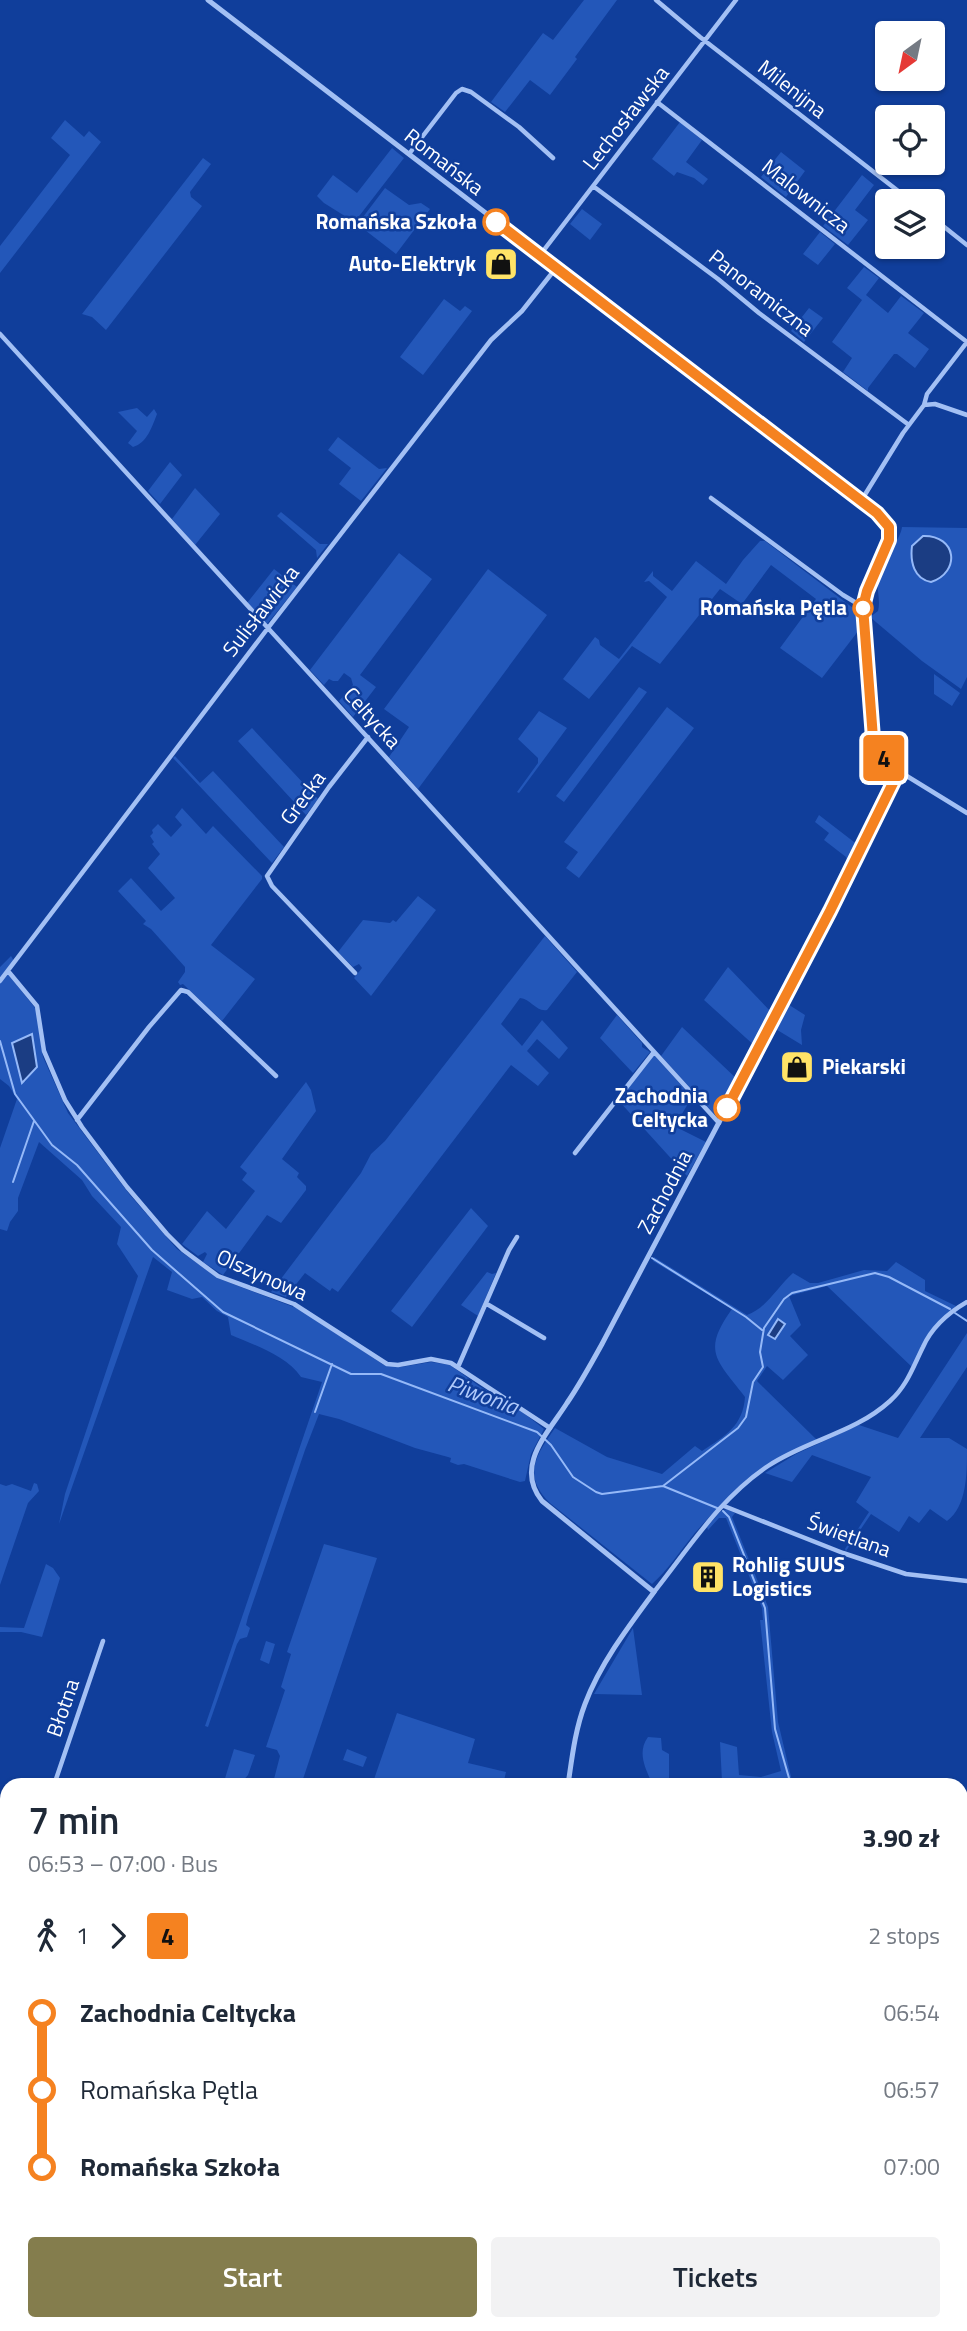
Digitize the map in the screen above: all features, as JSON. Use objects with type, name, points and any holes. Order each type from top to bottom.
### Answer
[{"type":"street","name":"Romańska","points":[[208,0],[883,519],[890,531],[889,540],[863,607],[873,738],[881,755],[897,770],[967,813]]},
{"type":"street","name":"Milenijna","points":[[656,0],[896,189]]},
{"type":"street","name":"Lechosławska","points":[[540,255],[736,0]]},
{"type":"street","points":[[409,155],[453,96],[462,89],[471,92],[519,127],[553,158]]},
{"type":"street","name":"Malownicza","points":[[657,102],[967,342]]},
{"type":"street","name":"Panoramiczna","points":[[593,186],[909,425]]},
{"type":"street","points":[[945,227],[967,244]]},
{"type":"street","name":"Sulisławicka","points":[[0,981],[491,340],[522,311],[556,268]]},
{"type":"street","name":"Celtycka","points":[[0,334],[719,1124]]},
{"type":"street","points":[[862,501],[924,405],[925,397],[967,342]]},
{"type":"street","points":[[924,405],[935,404],[967,415]]},
{"type":"street","points":[[711,498],[863,607]]},
{"type":"street","name":"Grecka","points":[[355,973],[272,887],[267,878],[270,869],[368,737]]},
{"type":"street","name":"Zachodnia","points":[[654,1592],[550,1508],[537,1495],[532,1484],[531,1470],[543,1438],[589,1367],[719,1124],[839,892],[895,780],[897,770]]},
{"type":"street","name":"Olszynowa","points":[[9,971],[37,1006],[48,1064],[77,1120],[159,1225],[178,1245],[214,1273],[294,1304],[387,1364],[438,1360],[458,1367],[550,1428]]},
{"type":"street","points":[[77,1120],[159,1014],[177,992],[183,990],[276,1076]]},
{"type":"street","points":[[575,1153],[654,1052]]},
{"type":"street","points":[[458,1367],[517,1237]]},
{"type":"street","points":[[569,1778],[578,1728],[592,1689],[628,1627],[686,1548],[747,1482],[768,1466],[857,1424],[888,1404],[906,1383],[932,1332],[949,1314],[967,1302]]},
{"type":"street","points":[[486,1304],[544,1338]]},
{"type":"street","name":"Świetlana","points":[[724,1506],[843,1553],[906,1574],[967,1581]]},
{"type":"street","name":"Błotna","points":[[56,1778],[103,1641]]},
{"type":"shaded area","points":[[584,0],[617,0],[550,95],[530,80],[505,112],[491,102],[543,33],[553,40]]},
{"type":"shaded area","points":[[65,120],[84,137],[89,131],[101,142],[0,273],[0,246],[70,155],[51,138]]},
{"type":"shaded area","points":[[680,122],[702,140],[686,162],[708,179],[703,185],[694,178],[677,172],[674,176],[652,159]]},
{"type":"shaded area","points":[[392,148],[404,158],[353,224],[317,196],[333,175],[357,193]]},
{"type":"shaded area","points":[[781,152],[805,171],[786,197],[761,177]]},
{"type":"shaded area","points":[[203,158],[211,164],[190,192],[191,197],[202,206],[106,330],[92,317],[82,314]]},
{"type":"shaded area","points":[[862,175],[874,185],[855,210],[868,220],[848,245],[823,226]]},
{"type":"shaded area","points":[[385,188],[409,205],[421,203],[430,209],[396,254],[361,227],[360,221]]},
{"type":"shaded area","points":[[582,209],[602,224],[590,240],[570,224]]},
{"type":"shaded area","points":[[820,232],[835,244],[818,265],[803,254]]},
{"type":"shaded area","points":[[864,267],[879,278],[866,295],[888,313],[901,296],[924,313],[908,333],[929,349],[915,368],[894,354],[868,391],[843,372],[852,358],[832,342],[862,300],[847,288]]},
{"type":"shaded area","points":[[444,299],[460,311],[465,306],[472,311],[423,375],[400,357]]},
{"type":"shaded area","points":[[809,308],[823,318],[804,342],[791,331]]},
{"type":"shaded area","points":[[137,408],[147,417],[154,409],[157,414],[145,438],[133,447],[128,443],[137,431],[118,412]]},
{"type":"shaded area","points":[[338,437],[379,469],[387,468],[361,501],[339,484],[351,468],[328,450]]},
{"type":"shaded area","points":[[170,462],[182,475],[160,504],[148,491]]},
{"type":"shaded area","points":[[195,488],[220,514],[195,545],[172,519]]},
{"type":"shaded area","points":[[281,512],[320,544],[328,544],[317,558],[316,550],[277,516]]},
{"type":"shaded area","points":[[902,527],[967,528],[967,677],[961,689],[922,661],[870,617],[878,611],[880,571]]},
{"type":"shaded area","points":[[923,536],[943,541],[951,555],[947,570],[931,582],[917,574],[913,564],[912,546]]},
{"type":"shaded area","points":[[760,541],[765,541],[857,611],[859,630],[822,678],[780,648],[816,599],[771,565],[742,604],[720,589],[660,664],[632,646],[589,699],[563,679],[595,637],[600,645],[619,659],[667,597],[649,581],[644,582],[653,571],[653,576],[672,591],[696,561],[726,584]]},
{"type":"shaded area","points":[[399,553],[432,579],[360,675],[376,687],[353,717],[339,701],[353,685],[351,678],[344,673],[338,681],[329,679],[324,685],[310,670]]},
{"type":"shaded area","points":[[274,569],[297,587],[267,624],[247,603]]},
{"type":"shaded area","points":[[488,569],[547,615],[418,789],[389,757],[409,727],[384,709]]},
{"type":"shaded area","points":[[934,674],[960,693],[952,706],[934,694]]},
{"type":"shaded area","points":[[639,687],[647,692],[564,802],[556,796]]},
{"type":"shaded area","points":[[667,707],[694,728],[579,878],[566,868],[578,852],[564,842]]},
{"type":"shaded area","points":[[539,711],[567,728],[519,793],[517,792],[538,763],[538,758],[518,739]]},
{"type":"shaded area","points":[[252,728],[318,799],[306,815],[238,741]]},
{"type":"shaded area","points":[[175,756],[200,783],[213,771],[284,847],[272,863],[173,758]]},
{"type":"shaded area","points":[[182,808],[206,834],[213,826],[262,876],[211,945],[255,979],[222,1021],[183,984],[180,985],[178,982],[185,972],[185,967],[151,929],[143,924],[146,921],[118,891],[131,878],[161,911],[175,898],[148,868],[160,854],[152,844],[154,842],[150,836],[158,824],[171,837],[182,825],[175,817]]},
{"type":"shaded area","points":[[819,815],[854,842],[861,841],[849,867],[846,857],[824,840],[829,833],[815,822]]},
{"type":"shaded area","points":[[418,896],[436,910],[371,996],[354,978],[362,968],[359,964],[353,967],[338,952],[363,920],[396,922]]},
{"type":"shaded area","points":[[545,936],[577,972],[547,1010],[520,998],[501,1024],[522,1046],[542,1020],[568,1048],[559,1059],[537,1039],[527,1051],[549,1073],[538,1086],[511,1065],[338,1292],[332,1288],[330,1291],[305,1273],[286,1297],[271,1292],[361,1173],[371,1154],[385,1141]]},
{"type":"shaded area","points":[[11,956],[14,961],[6,972],[36,1009],[43,1057],[68,1113],[130,1195],[177,1249],[220,1279],[299,1309],[384,1365],[401,1367],[431,1362],[450,1365],[479,1386],[516,1407],[544,1429],[531,1454],[525,1481],[520,1482],[464,1464],[458,1465],[450,1462],[451,1458],[319,1414],[248,1617],[246,1625],[250,1628],[247,1637],[240,1639],[237,1644],[208,1727],[205,1726],[322,1382],[301,1377],[278,1357],[231,1335],[228,1317],[202,1297],[192,1299],[167,1290],[172,1272],[153,1257],[59,1524],[65,1494],[138,1276],[117,1244],[121,1227],[92,1196],[82,1180],[39,1142],[18,1198],[18,1211],[7,1231],[0,1229],[0,1148],[17,1099],[9,1086],[0,1079],[0,967]],"holes":[[[32,1034],[37,1066],[25,1082]]]},
{"type":"shaded area","points":[[728,967],[773,1014],[756,1047],[704,1000]]},
{"type":"shaded area","points":[[786,1003],[805,1015],[801,1030],[802,1045],[774,1028]]},
{"type":"shaded area","points":[[617,1015],[642,1043],[642,1047],[650,1052],[633,1073],[600,1038]]},
{"type":"shaded area","points":[[682,1027],[738,1080],[719,1116],[716,1116],[661,1056]]},
{"type":"shaded area","points":[[32,1034],[37,1067],[22,1083],[12,1043]]},
{"type":"shaded area","points":[[654,1055],[692,1097],[676,1124],[680,1129],[706,1142],[687,1176],[618,1100]]},
{"type":"shaded area","points":[[306,1082],[311,1090],[316,1111],[282,1159],[299,1173],[297,1177],[306,1186],[306,1190],[281,1223],[267,1215],[223,1275],[203,1262],[207,1254],[205,1252],[198,1256],[182,1244],[207,1211],[226,1229],[255,1191],[242,1180],[247,1173],[240,1167]]},
{"type":"shaded area","points":[[471,1208],[488,1226],[412,1327],[391,1311]]},
{"type":"shaded area","points":[[654,1257],[747,1315],[766,1303],[793,1273],[810,1283],[818,1283],[864,1270],[887,1271],[896,1262],[925,1280],[925,1291],[956,1306],[930,1331],[912,1367],[827,1286],[789,1296],[801,1325],[790,1336],[808,1355],[783,1380],[767,1366],[757,1381],[817,1440],[766,1468],[735,1492],[694,1534],[652,1584],[550,1503],[541,1493],[534,1475],[542,1447],[555,1428],[607,1457],[662,1474],[695,1446],[702,1451],[718,1440],[741,1416],[745,1397],[720,1364],[715,1346],[717,1336],[732,1309],[653,1261]]},
{"type":"shaded area","points":[[487,1272],[496,1273],[478,1316],[461,1305]]},
{"type":"shaded area","points":[[778,1319],[785,1324],[775,1339],[768,1335]]},
{"type":"shaded area","points":[[967,1333],[967,1367],[920,1438],[949,1438],[967,1449],[967,1469],[959,1507],[947,1521],[930,1509],[919,1523],[909,1516],[899,1532],[871,1514],[846,1551],[869,1512],[856,1502],[871,1477],[812,1455],[792,1482],[765,1473],[796,1454],[859,1425],[898,1438]]},
{"type":"shaded area","points":[[34,1483],[39,1491],[28,1503],[0,1585],[0,1484],[12,1484],[31,1491]]},
{"type":"shaded area","points":[[727,1509],[735,1513],[732,1517],[768,1607],[778,1722],[791,1778],[722,1778],[720,1742],[737,1747],[739,1775],[761,1777],[781,1771],[772,1732],[760,1620],[763,1620],[762,1608],[726,1518],[719,1518],[708,1530],[707,1527],[721,1511]]},
{"type":"shaded area","points":[[324,1544],[377,1558],[303,1778],[274,1778],[280,1756],[277,1750],[266,1747],[285,1690],[281,1687],[291,1654],[287,1652]]},
{"type":"shaded area","points":[[46,1564],[53,1568],[60,1578],[42,1637],[21,1632],[0,1632],[0,1627],[24,1628]]},
{"type":"shaded area","points":[[633,1628],[642,1695],[594,1694]]},
{"type":"shaded area","points":[[266,1641],[275,1644],[269,1664],[260,1660]]},
{"type":"shaded area","points":[[397,1713],[475,1739],[468,1763],[506,1772],[505,1778],[374,1778]]},
{"type":"shaded area","points":[[648,1737],[661,1738],[662,1750],[669,1754],[669,1778],[650,1778],[643,1754]]},
{"type":"shaded area","points":[[234,1749],[255,1755],[245,1778],[225,1778]]},
{"type":"shaded area","points":[[347,1749],[367,1757],[363,1767],[343,1760]]},
{"type":"waterway","name":"Piwonia","points":[[0,1041],[15,1094],[52,1145],[77,1165],[152,1250],[223,1312],[351,1374],[381,1374],[537,1432],[551,1445],[573,1477],[602,1494],[663,1486],[738,1428],[746,1417],[753,1382],[763,1367],[760,1352],[764,1328],[784,1299],[792,1293],[875,1273],[889,1277],[950,1309]]},
{"type":"waterway","points":[[13,1182],[34,1121]]},
{"type":"waterway","points":[[652,1258],[746,1317],[762,1330]]},
{"type":"waterway","name":"Piwonia","points":[[955,1313],[967,1321]]},
{"type":"waterway","points":[[315,1412],[332,1364]]},
{"type":"waterway","points":[[663,1486],[717,1508]]},
{"type":"waterway","points":[[723,1511],[729,1517],[765,1608],[775,1729],[789,1778]]},
{"type":"bus line","name":"4","points":[[496,222],[877,513],[889,527],[889,540],[867,591],[863,618],[873,738],[881,755],[897,770],[896,777],[830,911],[727,1108]]},
{"type":"place","name":"Romańska Szkoła","points":[[496,222]]},
{"type":"place","name":"Auto-Elektryk","points":[[501,264]]},
{"type":"place","name":"Romańska Pętla","points":[[863,608]]},
{"type":"place","name":"Piekarski","points":[[797,1067]]},
{"type":"place","name":"Zachodnia Celtycka","points":[[727,1108]]},
{"type":"place","name":"Rohlig SUUS Logistics","points":[[708,1577]]}]
